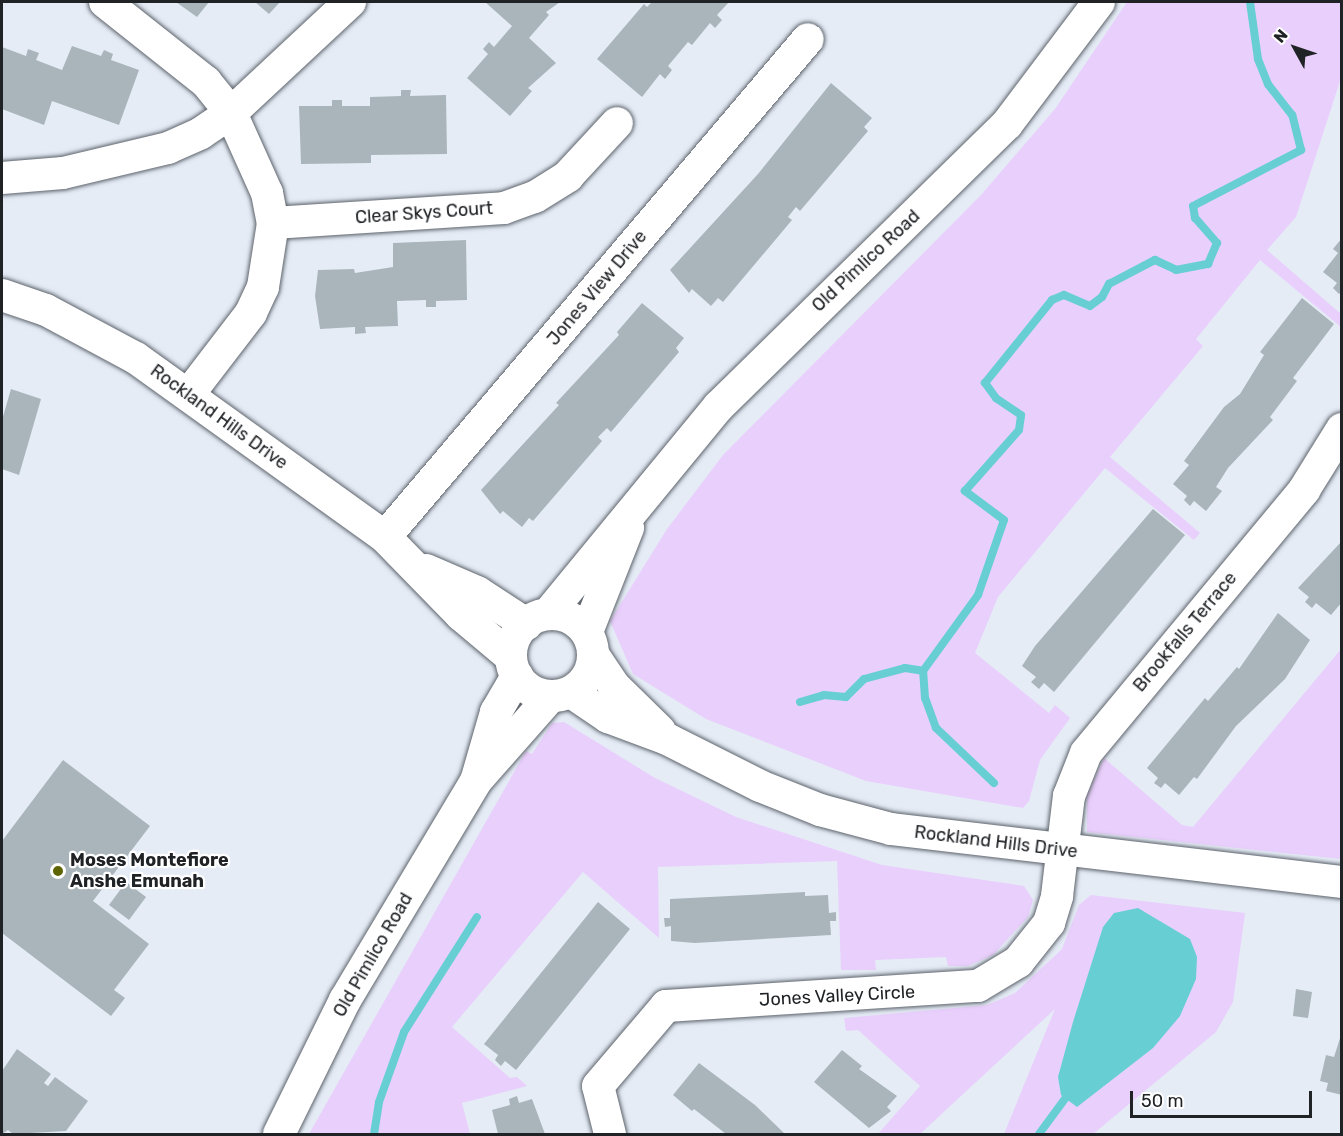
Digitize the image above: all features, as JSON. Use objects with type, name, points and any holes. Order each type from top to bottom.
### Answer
[{"type":"street","points":[[105,2],[179,59],[231,114],[254,156],[273,223],[271,258],[251,313],[188,395]]},
{"type":"street","points":[[2,178],[63,173],[168,148],[231,114],[350,2]]},
{"type":"street","name":"Old Pimlico Road","points":[[537,619],[631,519],[719,406],[1007,124],[1099,2]]},
{"type":"street","name":"Jones View Drive","points":[[385,537],[808,39]]},
{"type":"street","name":"Clear Skys Court","points":[[273,223],[504,208],[535,197],[568,176],[617,123]]},
{"type":"street","name":"Rockland Hills Drive","points":[[2,295],[89,330],[188,395],[385,537],[419,567],[461,615],[514,667]]},
{"type":"street","name":"Brookfalls Terrace","points":[[1060,850],[1068,796],[1086,753],[1304,490],[1341,429]]},
{"type":"street","name":"Old Pimlico Road","points":[[590,644],[631,519]]},
{"type":"street","name":"Rockland Hills Drive","points":[[419,567],[537,619]]},
{"type":"street","points":[[537,619],[574,620],[590,644],[590,674],[561,694],[531,691],[514,667],[515,639],[537,619]]},
{"type":"street","name":"Rockland Hills Drive","points":[[590,644],[614,686],[667,739]]},
{"type":"street","name":"Old Pimlico Road","points":[[476,781],[496,712],[514,667]]},
{"type":"street","name":"Old Pimlico Road","points":[[279,1134],[345,1000],[476,781],[561,694]]},
{"type":"street","name":"Rockland Hills Drive","points":[[561,694],[608,717],[667,739],[820,810],[891,829],[1341,882]]},
{"type":"street","name":"Jones Valley Circle","points":[[614,1130],[598,1086],[666,1006],[978,986],[997,978],[1018,962],[1049,923],[1057,896],[1060,850]]},
{"type":"shaded area","points":[[1127,2],[1341,2],[1341,78],[1296,217],[1267,250],[1341,314],[1341,327],[1260,260],[1196,339],[1203,346],[1110,457],[1200,533],[1194,540],[1105,468],[998,597],[975,653],[1049,713],[1055,705],[1070,718],[1040,760],[1029,801],[1023,808],[866,781],[706,719],[633,674],[610,621],[667,529],[723,455],[981,195],[1055,109]]},
{"type":"shaded area","points":[[1341,649],[1341,859],[1087,832],[1087,795],[1104,758],[1182,825],[1193,827]]},
{"type":"shaded area","points":[[564,722],[655,778],[736,817],[882,865],[1024,886],[1033,900],[1028,917],[993,955],[968,966],[948,966],[946,957],[875,960],[876,970],[841,970],[837,861],[658,867],[659,938],[583,872],[452,1027],[510,1078],[517,1077],[527,1086],[462,1103],[470,1134],[309,1134],[526,751],[532,754],[552,723]]},
{"type":"shaded area","points":[[1091,895],[1245,913],[1233,1002],[1216,1032],[1093,1134],[1004,1134],[1055,1009],[920,1134],[878,1134],[920,1086],[858,1030],[846,1031],[844,1018],[987,1005],[1015,993],[1062,949],[1079,905]]},
{"type":"water","points":[[1138,908],[1190,939],[1197,957],[1196,979],[1180,1016],[1153,1048],[1077,1107],[1061,1095],[1058,1077],[1073,1022],[1103,927],[1114,913]]},
{"type":"building","points":[[176,2],[209,2],[197,17]]},
{"type":"building","points":[[255,2],[280,2],[269,14]]},
{"type":"building","points":[[485,2],[560,2],[546,12],[549,15],[529,38],[556,63],[528,88],[532,91],[510,116],[467,78],[488,54],[483,49],[489,42],[494,47],[512,26]]},
{"type":"building","points":[[652,2],[729,2],[717,15],[722,20],[715,28],[710,23],[692,45],[688,42],[668,66],[672,70],[665,79],[660,74],[642,97],[597,59],[644,4],[647,7]]},
{"type":"building","points":[[72,46],[101,56],[104,50],[113,54],[111,60],[139,70],[119,125],[52,101],[44,125],[2,109],[2,47],[26,56],[28,49],[39,53],[36,60],[62,70]]},
{"type":"building","points":[[831,83],[872,118],[864,127],[868,131],[800,211],[796,207],[788,217],[792,220],[723,302],[718,298],[711,306],[692,289],[689,293],[670,270],[758,174]]},
{"type":"building","points":[[401,90],[411,90],[410,96],[446,95],[447,154],[371,155],[371,163],[301,164],[299,106],[332,106],[332,100],[342,100],[342,106],[370,106],[370,97],[401,96]]},
{"type":"building","points":[[1342,238],[1342,292],[1339,294],[1333,288],[1337,283],[1323,272],[1338,253],[1333,249]]},
{"type":"building","points":[[466,240],[467,300],[436,301],[436,307],[426,307],[426,300],[397,301],[398,326],[365,327],[366,333],[355,334],[355,327],[320,329],[315,296],[318,270],[354,269],[355,273],[393,267],[393,243]]},
{"type":"building","points":[[1302,298],[1334,324],[1293,378],[1297,381],[1270,417],[1273,420],[1228,468],[1216,487],[1222,491],[1206,511],[1194,501],[1190,506],[1184,500],[1187,496],[1173,484],[1189,465],[1184,461],[1224,407],[1240,394],[1264,355],[1260,352]]},
{"type":"building","points":[[642,303],[684,338],[676,348],[679,352],[611,432],[607,428],[598,437],[602,441],[533,521],[529,518],[522,527],[503,511],[500,514],[481,490],[559,405],[556,403],[619,335],[617,332]]},
{"type":"building","points":[[11,389],[41,399],[19,475],[2,469],[2,420]]},
{"type":"building","points":[[1153,509],[1185,535],[1054,692],[1044,683],[1039,689],[1031,682],[1036,677],[1022,666],[1035,646]]},
{"type":"building","points":[[1342,541],[1342,602],[1331,615],[1316,603],[1312,608],[1305,602],[1309,597],[1298,588]]},
{"type":"building","points":[[1278,613],[1310,640],[1285,679],[1236,726],[1197,779],[1194,777],[1179,795],[1165,783],[1161,788],[1154,783],[1158,778],[1147,768],[1205,698],[1208,701],[1237,667],[1239,669]]},
{"type":"building","name":"Moses Montefiore Anshe Emunah","points":[[63,760],[150,826],[93,901],[149,944],[114,990],[125,998],[111,1016],[2,933],[2,841]]},
{"type":"building","points":[[126,882],[146,897],[129,920],[109,905]]},
{"type":"building","points":[[805,892],[805,896],[828,895],[829,913],[836,912],[836,921],[830,921],[831,935],[695,943],[671,941],[671,926],[665,927],[664,918],[670,918],[670,899]]},
{"type":"building","points":[[598,902],[630,929],[516,1070],[505,1061],[501,1066],[495,1060],[498,1055],[484,1044]]},
{"type":"building","points":[[1296,989],[1312,992],[1308,1018],[1293,1016]]},
{"type":"building","points":[[1342,1032],[1342,1095],[1326,1091],[1328,1083],[1320,1081],[1326,1055],[1334,1057]]},
{"type":"building","points":[[17,1049],[51,1074],[44,1083],[48,1086],[55,1077],[88,1101],[66,1131],[13,1134],[8,1130],[2,1134],[2,1071]]},
{"type":"building","points":[[842,1050],[862,1066],[859,1069],[897,1096],[887,1107],[891,1111],[869,1128],[814,1082]]},
{"type":"building","points":[[699,1063],[755,1105],[785,1134],[726,1134],[694,1109],[692,1111],[673,1095]]},
{"type":"building","points":[[517,1096],[519,1103],[532,1099],[545,1134],[498,1134],[492,1110],[510,1105],[509,1099]]},
{"type":"waterway","points":[[994,783],[936,728],[925,698],[923,671],[978,595],[1004,520],[965,491],[1019,430],[1021,415],[996,398],[985,383],[1052,300],[1064,295],[1090,306],[1102,297],[1109,284],[1155,260],[1176,270],[1208,264],[1217,243],[1195,218],[1193,206],[1301,150],[1292,115],[1268,84],[1258,59],[1250,2]]},
{"type":"waterway","points":[[800,702],[824,695],[846,697],[864,679],[905,668],[923,671]]},
{"type":"waterway","points":[[374,1134],[379,1102],[404,1032],[477,917]]},
{"type":"waterway","points":[[1039,1134],[1070,1092]]},
{"type":"place","name":"Moses Montefiore Anshe Emunah","points":[[58,871]]}]
